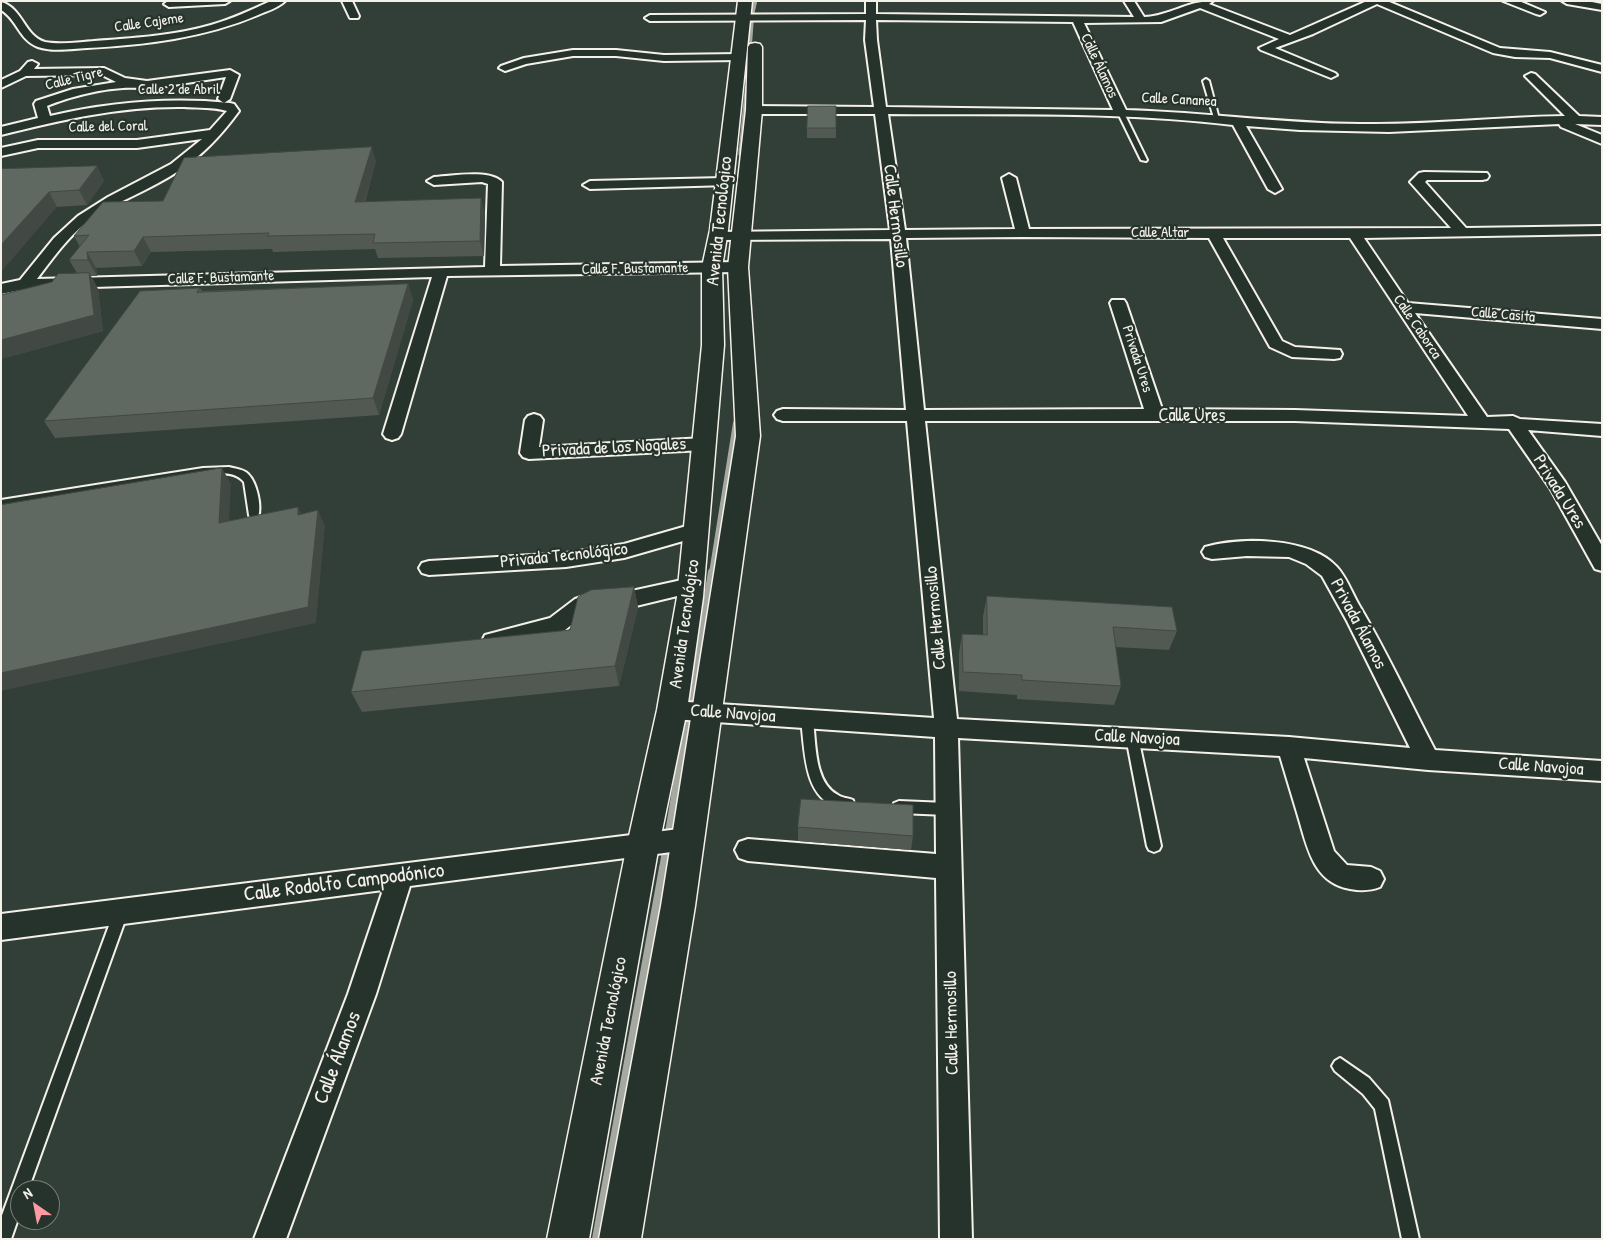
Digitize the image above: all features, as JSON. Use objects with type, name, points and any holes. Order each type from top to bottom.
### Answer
[{"type":"main road","name":"Avenida Tecnológico","points":[[568,1239],[643,845],[672,710],[691,586],[713,345],[712,267],[718,236],[739,57],[750,10]]},
{"type":"main road","name":"Avenida Tecnológico","points":[[620,1239],[708,713],[748,436],[738,267],[754,110],[750,10]]},
{"type":"street","name":"Calle Cajeme","points":[[169,4],[225,1]]},
{"type":"street","name":"Calle Cajeme","points":[[47,46],[152,39],[205,30],[239,19],[280,1]]},
{"type":"street","points":[[347,1],[354,16]]},
{"type":"street","points":[[1129,1],[1141,20]]},
{"type":"street","points":[[1331,75],[1265,48],[1309,32],[1377,1],[1497,51],[1515,54],[1550,55],[1602,69]]},
{"type":"street","points":[[1508,1],[1540,12]]},
{"type":"street","points":[[1567,1],[1602,7]]},
{"type":"street","points":[[650,18],[750,10],[871,9],[1077,20],[1141,20],[1161,19],[1204,3],[1289,39]]},
{"type":"street","points":[[1,5],[12,11],[28,37],[47,46],[24,73],[1,85]]},
{"type":"street","name":"Calle Hermosillo","points":[[871,9],[871,40],[898,234],[917,416],[946,728],[956,1239]]},
{"type":"street","name":"Calle Álamos","points":[[1077,20],[1121,113]]},
{"type":"street","points":[[505,68],[524,62],[572,53],[600,53],[664,58],[739,57]]},
{"type":"street","points":[[24,73],[104,71],[112,77],[146,85],[230,73],[233,75],[224,99]]},
{"type":"street","points":[[1531,76],[1576,120]]},
{"type":"street","name":"Calle Tigre","points":[[42,121],[40,104],[54,98],[74,92],[132,83]]},
{"type":"street","name":"Calle 2 de Abril","points":[[1,131],[112,108],[211,104],[230,107],[233,111],[216,133],[189,157],[168,172],[110,201],[81,220],[61,239],[25,284]]},
{"type":"street","name":"Calle Cananea","points":[[754,110],[1121,113],[1218,118],[1275,125],[1382,128],[1553,119],[1602,121]]},
{"type":"street","points":[[1553,119],[1602,140]]},
{"type":"street","points":[[38,144],[37,130],[42,121]]},
{"type":"street","points":[[1237,121],[1275,189]]},
{"type":"street","name":"Calle del Coral","points":[[1,152],[38,144],[137,144],[216,133]]},
{"type":"street","points":[[1462,232],[1417,182],[1424,176],[1482,176]]},
{"type":"street","points":[[434,181],[483,178],[495,182],[492,271]]},
{"type":"street","points":[[1009,178],[1024,233]]},
{"type":"street","points":[[590,185],[724,182]]},
{"type":"street","name":"Calle Altar","points":[[718,236],[1024,233],[1354,234],[1602,230]]},
{"type":"street","points":[[1214,234],[1276,344],[1292,352],[1334,354]]},
{"type":"street","name":"Calle Caborca","points":[[1354,234],[1480,420]]},
{"type":"street","name":"Calle F. Bustamante","points":[[1,289],[25,284],[441,272],[738,267]]},
{"type":"street","points":[[392,434],[441,272]]},
{"type":"street","name":"Privada Ures","points":[[1118,303],[1155,416]]},
{"type":"street","name":"Calle Casita","points":[[1404,307],[1602,324]]},
{"type":"street","name":"Calle Ures","points":[[783,415],[1252,415],[1480,420],[1602,430]]},
{"type":"street","name":"Privada de los Nogales","points":[[534,420],[528,453],[704,444]]},
{"type":"street","name":"Privada Ures","points":[[1513,422],[1558,486],[1602,564]]},
{"type":"street","name":"Privada Tecnológico","points":[[429,568],[566,560],[624,552],[697,530]]},
{"type":"street","name":"Privada Álamos","points":[[1212,552],[1247,549],[1291,550],[1312,559],[1329,571],[1357,620],[1428,760]]},
{"type":"street","points":[[469,644],[506,640],[557,624],[582,605],[594,601],[636,598],[691,586]]},
{"type":"street","name":"Calle Navojoa","points":[[672,710],[807,720],[1290,747],[1428,760],[1602,771]]},
{"type":"street","points":[[1290,747],[1324,856],[1332,870],[1344,877],[1370,879]]},
{"type":"street","name":"Calle Rodolfo Campodónico","points":[[1,927],[687,839]]},
{"type":"street","points":[[748,850],[948,866]]},
{"type":"street","name":"Calle Álamos","points":[[270,1239],[362,994],[400,876]]},
{"type":"lane","points":[[1206,81],[1218,118]]},
{"type":"lane","points":[[1121,113],[1144,160]]},
{"type":"lane","points":[[1,504],[203,471],[227,469],[241,472],[249,480],[253,493],[254,515]]},
{"type":"lane","points":[[807,720],[819,787],[830,798],[842,803],[861,804]]},
{"type":"lane","points":[[1132,737],[1154,846]]},
{"type":"lane","points":[[890,806],[947,809]]},
{"type":"lane","points":[[2,1239],[121,912]]},
{"type":"lane","points":[[1340,1066],[1364,1082],[1373,1091],[1382,1106],[1411,1239]]},
{"type":"building","points":[[808,106],[836,106],[836,128],[807,128]]},
{"type":"building","points":[[372,147],[355,202],[481,198],[480,241],[373,243],[375,234],[267,236],[269,233],[143,237],[134,251],[87,252],[88,260],[69,260],[89,235],[74,236],[103,202],[163,201],[184,158]]},
{"type":"building","points":[[97,166],[79,190],[49,192],[1,245],[1,169]]},
{"type":"building","points":[[89,273],[94,315],[1,340],[1,295],[52,282],[58,274]]},
{"type":"building","points":[[408,284],[373,398],[44,421],[140,291],[200,288],[197,292]]},
{"type":"building","points":[[222,468],[219,523],[298,507],[298,515],[318,510],[308,607],[1,673],[1,505]]},
{"type":"building","points":[[634,587],[615,666],[351,692],[362,651],[570,630],[578,597],[591,590]]},
{"type":"building","points":[[987,596],[1172,607],[1177,631],[1113,627],[1121,686],[1022,680],[1022,675],[963,672],[962,634],[987,635]]},
{"type":"building","points":[[801,799],[913,805],[913,836],[798,827]]},
{"type":"waterway","points":[[749,54],[752,14],[755,1]]},
{"type":"waterway","points":[[741,150],[747,88]]},
{"type":"waterway","points":[[712,573],[736,423]]},
{"type":"waterway","points":[[663,869],[712,572]]},
{"type":"waterway","points":[[597,1239],[664,868]]}]
